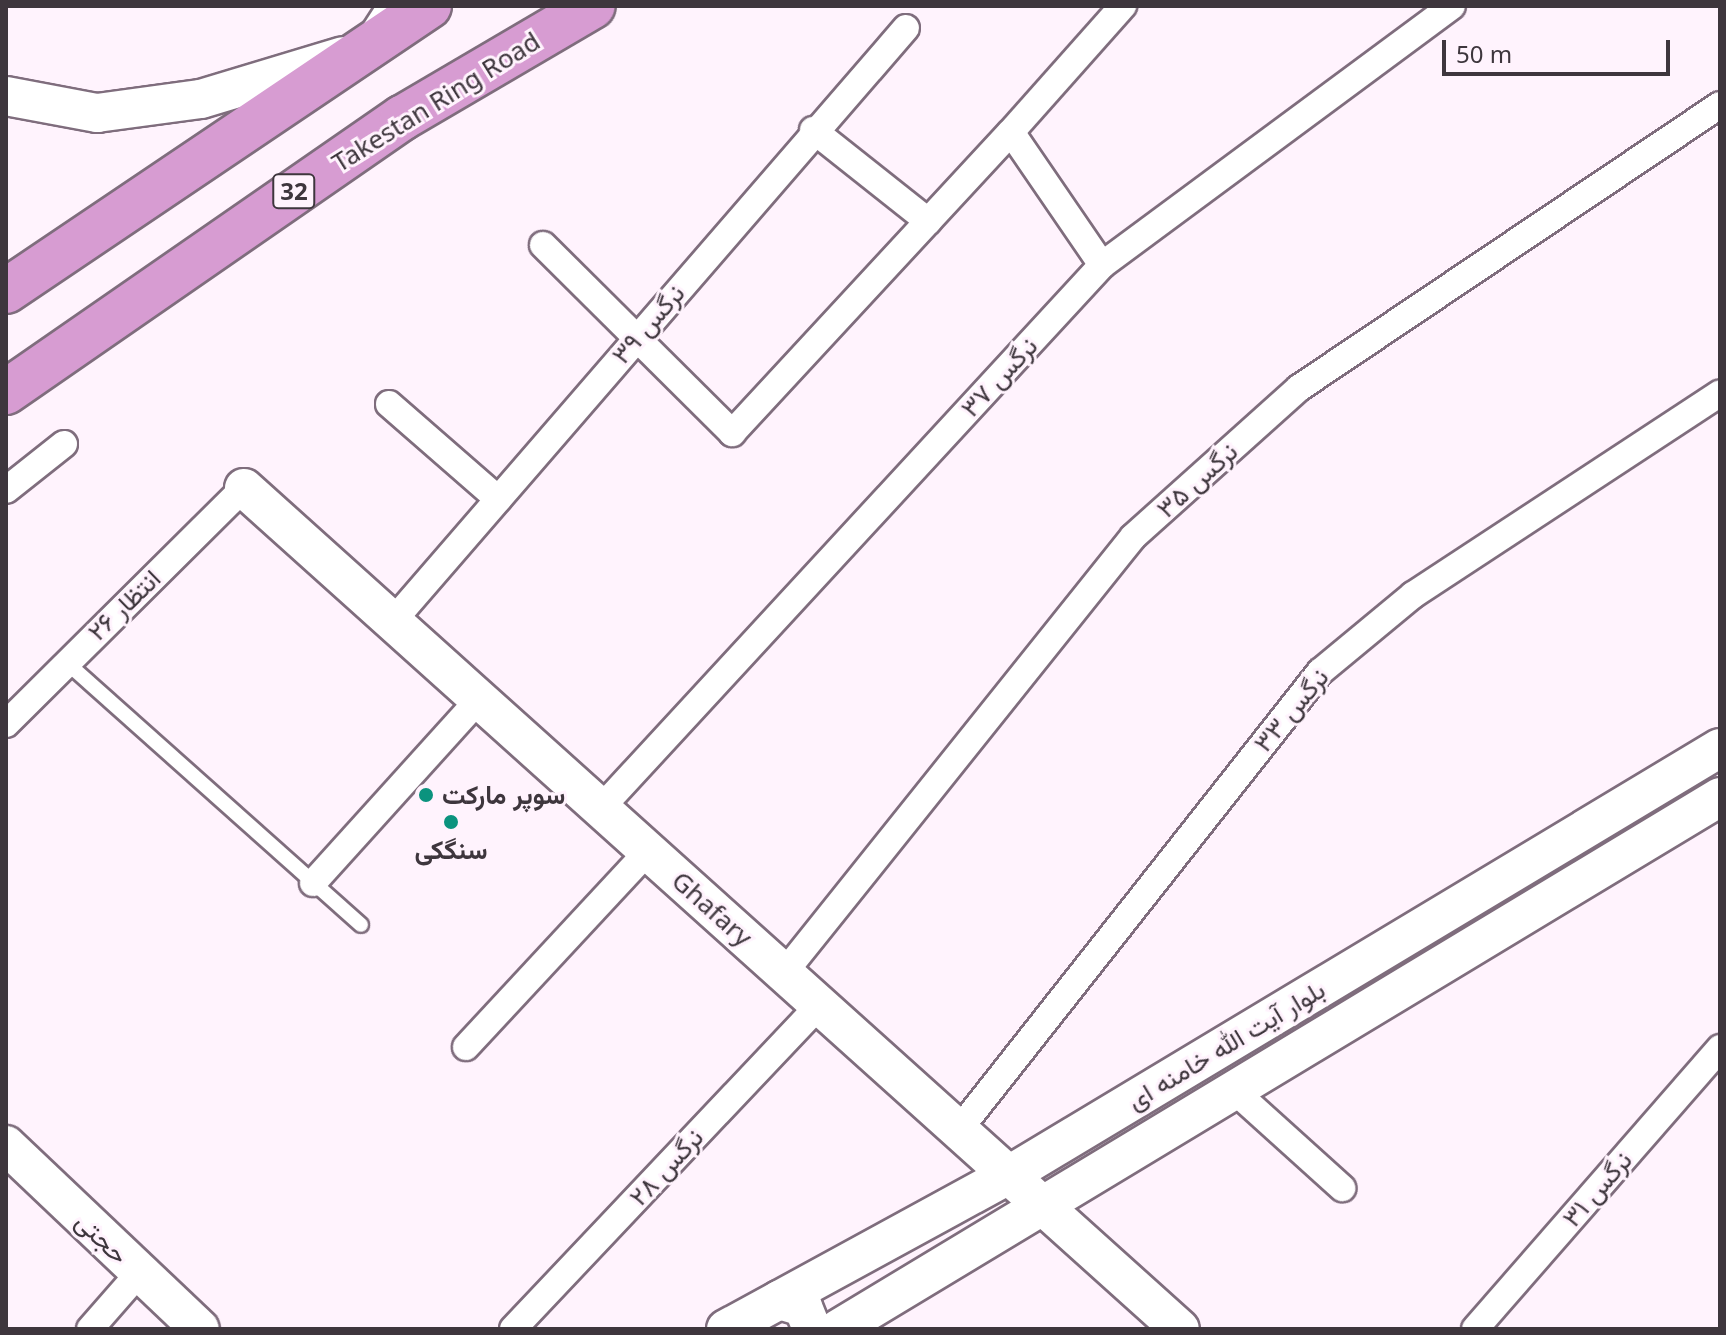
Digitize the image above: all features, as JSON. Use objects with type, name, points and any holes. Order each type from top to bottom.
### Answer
[{"type":"highway","points":[[6,291],[353,53],[429,6]]},
{"type":"highway","name":"Takestan Ring Road","points":[[6,392],[402,118],[593,6]]},
{"type":"street","points":[[543,245],[638,335],[732,433],[1011,132],[1123,6]]},
{"type":"street","name":"نرگس ۳۷","points":[[601,808],[1102,265],[1452,6]]},
{"type":"street","name":"نرگس ۳۹","points":[[393,621],[813,130],[906,28]]},
{"type":"street","points":[[6,96],[97,113],[201,99],[353,53]]},
{"type":"street","name":"نرگس ۳۵","points":[[784,973],[1133,537],[1299,388],[1720,105]]},
{"type":"street","points":[[813,130],[928,221]]},
{"type":"street","points":[[1011,132],[1102,265]]},
{"type":"street","name":"نرگس ۳۳","points":[[958,1131],[1320,672],[1413,595],[1720,393]]},
{"type":"street","points":[[389,404],[498,499]]},
{"type":"street","points":[[6,490],[64,444]]},
{"type":"street","name":"Ghafary","points":[[244,488],[1180,1329]]},
{"type":"street","name":"انتظار ۲۶","points":[[6,724],[244,488]]},
{"type":"street","points":[[313,883],[479,699]]},
{"type":"street","name":"بلوار آیت الله خامنه ای","points":[[726,1329],[1009,1175],[1720,748]]},
{"type":"street","name":"بلوار آیت الله خامنه ای","points":[[838,1329],[1237,1093],[1720,797]]},
{"type":"street","points":[[466,1047],[648,851]]},
{"type":"street","points":[[1443,915],[1466,952]]},
{"type":"street","name":"نرگس ۲۸","points":[[513,1329],[819,1005]]},
{"type":"street","name":"نرگس ۳۱","points":[[1475,1329],[1720,1048]]},
{"type":"street","points":[[1237,1093],[1342,1188]]},
{"type":"street","name":"حجتی","points":[[6,1145],[200,1329]]},
{"type":"street","points":[[90,1329],[139,1273]]},
{"type":"street","points":[[779,1300],[803,1307],[812,1329]]},
{"type":"lane","points":[[353,53],[384,6]]},
{"type":"lane","points":[[66,662],[361,925]]},
{"type":"place","name":"سوپر مارکت","points":[[426,795]]},
{"type":"place","name":"سنگکی","points":[[451,822]]}]
